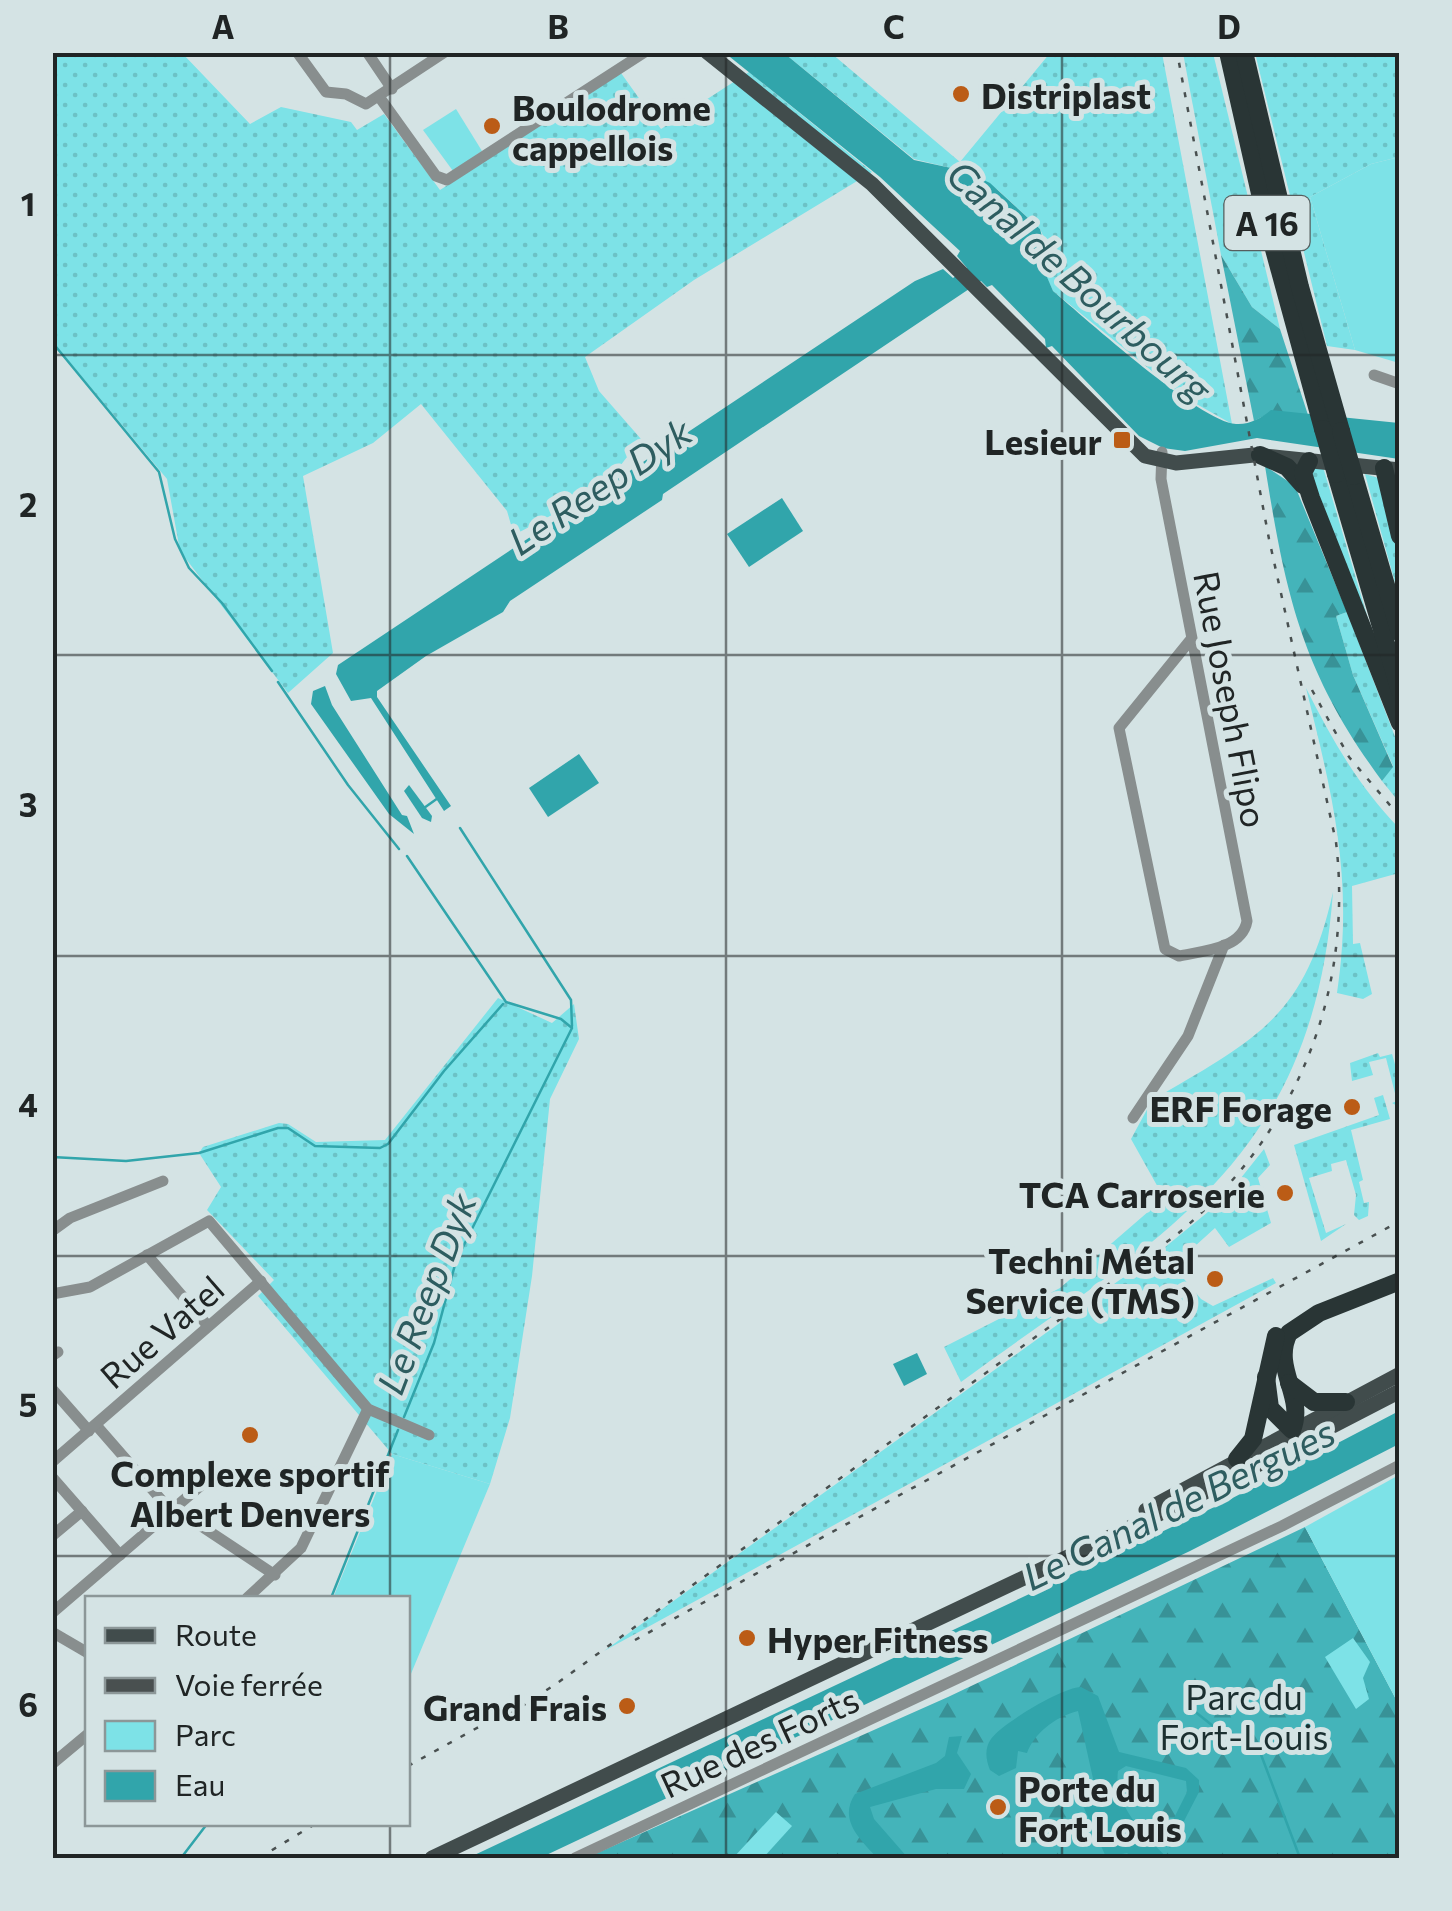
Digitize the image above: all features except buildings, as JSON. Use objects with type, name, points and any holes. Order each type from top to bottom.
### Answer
[{"type":"highway","name":"A 16","points":[[1228,52],[1262,204],[1345,476],[1400,691]]},
{"type":"highway","name":"A 16","points":[[1244,52],[1321,392]]},
{"type":"highway","points":[[1260,455],[1292,470],[1311,498]]},
{"type":"highway","points":[[1315,459],[1303,472],[1311,498],[1400,723]]},
{"type":"highway","points":[[1392,467],[1400,536]]},
{"type":"highway","name":"A 16","points":[[1345,476],[1400,633]]},
{"type":"highway","points":[[1237,1459],[1253,1438],[1274,1338],[1290,1320],[1400,1277]]},
{"type":"highway","points":[[1292,1430],[1296,1411],[1282,1355],[1292,1329],[1400,1277]]},
{"type":"highway","points":[[1266,1377],[1270,1408],[1292,1430]]},
{"type":"highway","points":[[1286,1378],[1309,1400],[1346,1402]]},
{"type":"main road","points":[[708,52],[866,179],[1124,439],[1161,457],[1260,455],[1392,467]]},
{"type":"main road","points":[[1161,457],[1255,449],[1315,459]]},
{"type":"main road","points":[[1074,1553],[1237,1459],[1400,1374]]},
{"type":"main road","points":[[432,1858],[1199,1495],[1400,1392]]},
{"type":"main road","points":[[1199,1495],[1276,1447],[1292,1430],[1330,1428]]},
{"type":"main road","points":[[443,1858],[505,1822]]},
{"type":"street","points":[[297,52],[324,90],[364,104],[380,98],[445,52]]},
{"type":"street","points":[[367,52],[392,89]]},
{"type":"street","points":[[380,98],[433,172],[447,180],[645,52]]},
{"type":"street","points":[[1374,375],[1400,384]]},
{"type":"street","name":"Rue Joseph Flipo","points":[[1161,457],[1246,916],[1242,935],[1224,944]]},
{"type":"street","points":[[1192,638],[1182,645],[1119,730],[1165,948],[1179,956],[1224,944]]},
{"type":"street","points":[[1133,1118],[1185,1041],[1224,944]]},
{"type":"street","points":[[52,1231],[70,1218],[163,1181]]},
{"type":"street","points":[[52,1294],[88,1288],[210,1221],[368,1408],[429,1434]]},
{"type":"street","points":[[147,1255],[208,1326]]},
{"type":"street","name":"Rue Vatel","points":[[52,1462],[260,1281]]},
{"type":"street","points":[[52,1389],[172,1510],[275,1575]]},
{"type":"street","points":[[249,1596],[304,1544],[368,1408]]},
{"type":"street","name":"Rue des Forts","points":[[576,1858],[1282,1526],[1400,1465]]},
{"type":"street","points":[[52,1613],[212,1475]]},
{"type":"street","points":[[52,1476],[120,1555]]},
{"type":"street","points":[[52,1536],[82,1511]]},
{"type":"street","points":[[52,1632],[85,1652]]},
{"type":"street","points":[[52,1764],[85,1736]]},
{"type":"green space","points":[[53,53],[182,53],[250,124],[281,107],[351,122],[357,130],[384,114],[440,190],[621,73],[661,129],[749,72],[872,172],[694,280],[585,357],[599,391],[641,439],[603,488],[514,535],[507,511],[421,404],[373,443],[303,476],[333,653],[288,693],[180,551],[167,479],[53,342]]},
{"type":"green space","points":[[784,53],[831,53],[960,162],[1050,53],[1162,53],[1232,424],[1184,397],[1053,291],[1044,271],[1045,240],[1040,229],[998,190],[975,174],[914,159]]},
{"type":"green space","points":[[1183,53],[1213,53],[1280,329],[1252,307],[1221,255]]},
{"type":"green space","points":[[1255,53],[1399,53],[1399,157],[1371,164],[1310,197],[1355,350],[1327,346]]},
{"type":"green space","points":[[456,109],[482,151],[453,171],[423,130]]},
{"type":"green space","points":[[1399,157],[1399,363],[1355,350],[1310,197],[1371,164]]},
{"type":"green space","points":[[1221,255],[1252,307],[1280,329],[1308,415],[1268,414],[1254,421]]},
{"type":"green space","points":[[1265,466],[1295,486],[1347,612],[1336,616],[1353,675],[1393,767],[1382,781],[1333,704],[1301,632],[1281,555]]},
{"type":"green space","points":[[1323,467],[1384,673],[1308,471]]},
{"type":"green space","points":[[1365,474],[1382,479],[1387,487],[1399,557],[1399,597]]},
{"type":"green space","points":[[1347,612],[1399,747],[1399,802],[1382,781],[1393,766],[1353,675],[1336,616]]},
{"type":"green space","points":[[1306,688],[1347,762],[1399,828],[1399,873],[1352,886],[1353,944],[1360,943],[1372,994],[1363,999],[1337,993],[1342,952],[1342,875],[1332,802]]},
{"type":"green space","points":[[1333,892],[1319,985],[1294,1063],[1258,1129],[1213,1185],[1160,1235],[961,1382],[944,1347],[1060,1288],[1164,1198],[1131,1139],[1150,1104],[1226,1056],[1274,1017],[1309,967]]},
{"type":"green space","points":[[498,998],[552,1023],[574,1004],[579,1039],[550,1099],[532,1276],[510,1418],[490,1484],[392,1454],[258,1296],[274,1280],[207,1210],[221,1187],[199,1153],[203,1147],[279,1123],[288,1124],[316,1142],[385,1140]]},
{"type":"green space","points":[[1378,1053],[1380,1057],[1392,1054],[1399,1078],[1399,1107],[1392,1103],[1397,1101],[1386,1058],[1369,1062],[1373,1075],[1352,1081],[1350,1063]]},
{"type":"green space","points":[[1383,1095],[1390,1119],[1351,1130],[1363,1180],[1359,1182],[1364,1203],[1369,1202],[1368,1216],[1359,1220],[1354,1215],[1356,1195],[1346,1160],[1331,1164],[1332,1171],[1309,1178],[1326,1233],[1346,1224],[1321,1241],[1294,1145],[1379,1115],[1374,1098]]},
{"type":"green space","points":[[1264,1149],[1270,1165],[1258,1178],[1271,1223],[1229,1247],[1215,1228],[1173,1266],[1201,1299],[1213,1306],[1273,1278],[1276,1283],[604,1651],[1164,1248],[1225,1198]]},
{"type":"green space","points":[[392,1454],[490,1484],[410,1676],[410,1596],[334,1596]]},
{"type":"green space","points":[[1399,1475],[1399,1705],[1305,1527]]},
{"type":"green space","name":"Parc du Fort-Louis","points":[[1305,1527],[1399,1705],[1399,1858],[586,1858],[948,1697]]},
{"type":"green space","points":[[1353,1638],[1370,1662],[1363,1678],[1369,1699],[1356,1709],[1325,1657]]},
{"type":"green space","points":[[776,1812],[792,1826],[763,1858],[733,1858]]},
{"type":"water","points":[[725,53],[784,53],[914,160],[965,171],[990,183],[1040,229],[1046,251],[1044,270],[1053,291],[1143,367],[1197,406],[1236,424],[1255,420],[1271,410],[1399,423],[1399,459],[1257,438],[1185,451],[1163,448],[1139,436],[1052,346],[1046,348],[1045,339],[992,285],[987,287],[981,281],[663,494],[662,500],[510,601],[503,612],[426,656],[377,691],[377,697],[451,806],[444,811],[371,698],[351,701],[336,674],[338,665],[915,281],[943,269],[953,278],[967,268],[957,256],[960,251],[880,177]]},
{"type":"water","points":[[782,498],[803,531],[749,567],[727,534]]},
{"type":"water","points":[[325,686],[332,705],[402,815],[407,816],[414,834],[389,814],[311,704],[313,691]]},
{"type":"water","points":[[579,754],[599,783],[548,817],[529,788]]},
{"type":"water","points":[[409,785],[432,816],[431,822],[422,818],[404,791]]},
{"type":"water","points":[[917,1353],[927,1374],[904,1386],[893,1364]]},
{"type":"water","points":[[1399,1411],[1399,1444],[1190,1551],[540,1858],[468,1858],[1223,1503]]},
{"type":"water","points":[[1081,1687],[1098,1696],[1119,1752],[1186,1768],[1199,1780],[1199,1792],[1170,1848],[1162,1842],[1187,1792],[1186,1781],[1126,1766],[1118,1771],[1126,1808],[1167,1858],[1133,1858],[1127,1853],[1106,1857],[1080,1799],[1094,1783],[1078,1711],[1046,1727],[1027,1753],[1018,1751],[1016,1768],[999,1776],[990,1770],[987,1751],[997,1732],[1047,1699]]},
{"type":"water","points":[[962,1736],[957,1753],[971,1774],[964,1789],[936,1789],[870,1807],[874,1819],[908,1858],[877,1858],[850,1821],[850,1803],[855,1794],[936,1763],[945,1756],[949,1737]]},
{"type":"waterway","name":"Le Reep Dyk","points":[[52,342],[159,472],[175,539],[189,568],[222,603],[272,671]]},
{"type":"waterway","name":"Le Reep Dyk","points":[[278,682],[348,785],[399,849]]},
{"type":"waterway","points":[[424,808],[438,798]]},
{"type":"waterway","name":"Le Reep Dyk","points":[[460,828],[571,1000],[572,1026]]},
{"type":"waterway","name":"Le Reep Dyk","points":[[404,1417],[434,1343],[456,1261],[572,1028],[561,1019],[506,1002],[407,856]]},
{"type":"waterway","points":[[52,1157],[126,1161],[199,1153],[278,1128],[288,1128],[315,1146],[380,1148],[388,1144],[444,1071],[503,1004]]},
{"type":"waterway","name":"Le Reep Dyk","points":[[332,1596],[398,1430]]},
{"type":"waterway","points":[[1193,1710],[1213,1726],[1257,1744],[1300,1858]]},
{"type":"waterway","name":"Le Reep Dyk","points":[[181,1858],[205,1826]]},
{"type":"railway","points":[[496,1723],[556,1684],[1175,1236],[1217,1197],[1253,1155],[1283,1109],[1307,1060],[1324,1008],[1335,954],[1339,899],[1336,842],[1269,539],[1177,52]]},
{"type":"railway","points":[[1312,690],[1349,757],[1400,817]]},
{"type":"railway","points":[[635,1640],[1400,1221]]},
{"type":"railway","points":[[410,1765],[504,1713]]},
{"type":"railway","points":[[259,1858],[312,1826]]},
{"type":"place","name":"Distriplast","points":[[961,94]]},
{"type":"place","name":"Boulodrome cappellois","points":[[492,126]]},
{"type":"place","name":"Lesieur","points":[[1122,440]]},
{"type":"place","name":"ERF Forage","points":[[1352,1107]]},
{"type":"place","name":"TCA Carroserie","points":[[1285,1193]]},
{"type":"place","name":"Techni Métal Service (TMS)","points":[[1215,1279]]},
{"type":"place","name":"Complexe sportif Albert Denvers","points":[[250,1435]]},
{"type":"place","name":"Hyper Fitness","points":[[747,1638]]},
{"type":"place","name":"Grand Frais","points":[[627,1706]]},
{"type":"place","name":"Porte du Fort Louis","points":[[998,1807]]},
{"type":"water label","name":"Canal de Bourbourg","points":[[1080,280]]},
{"type":"water label","name":"Le Canal de Bergues","points":[[1178,1503]]}]
